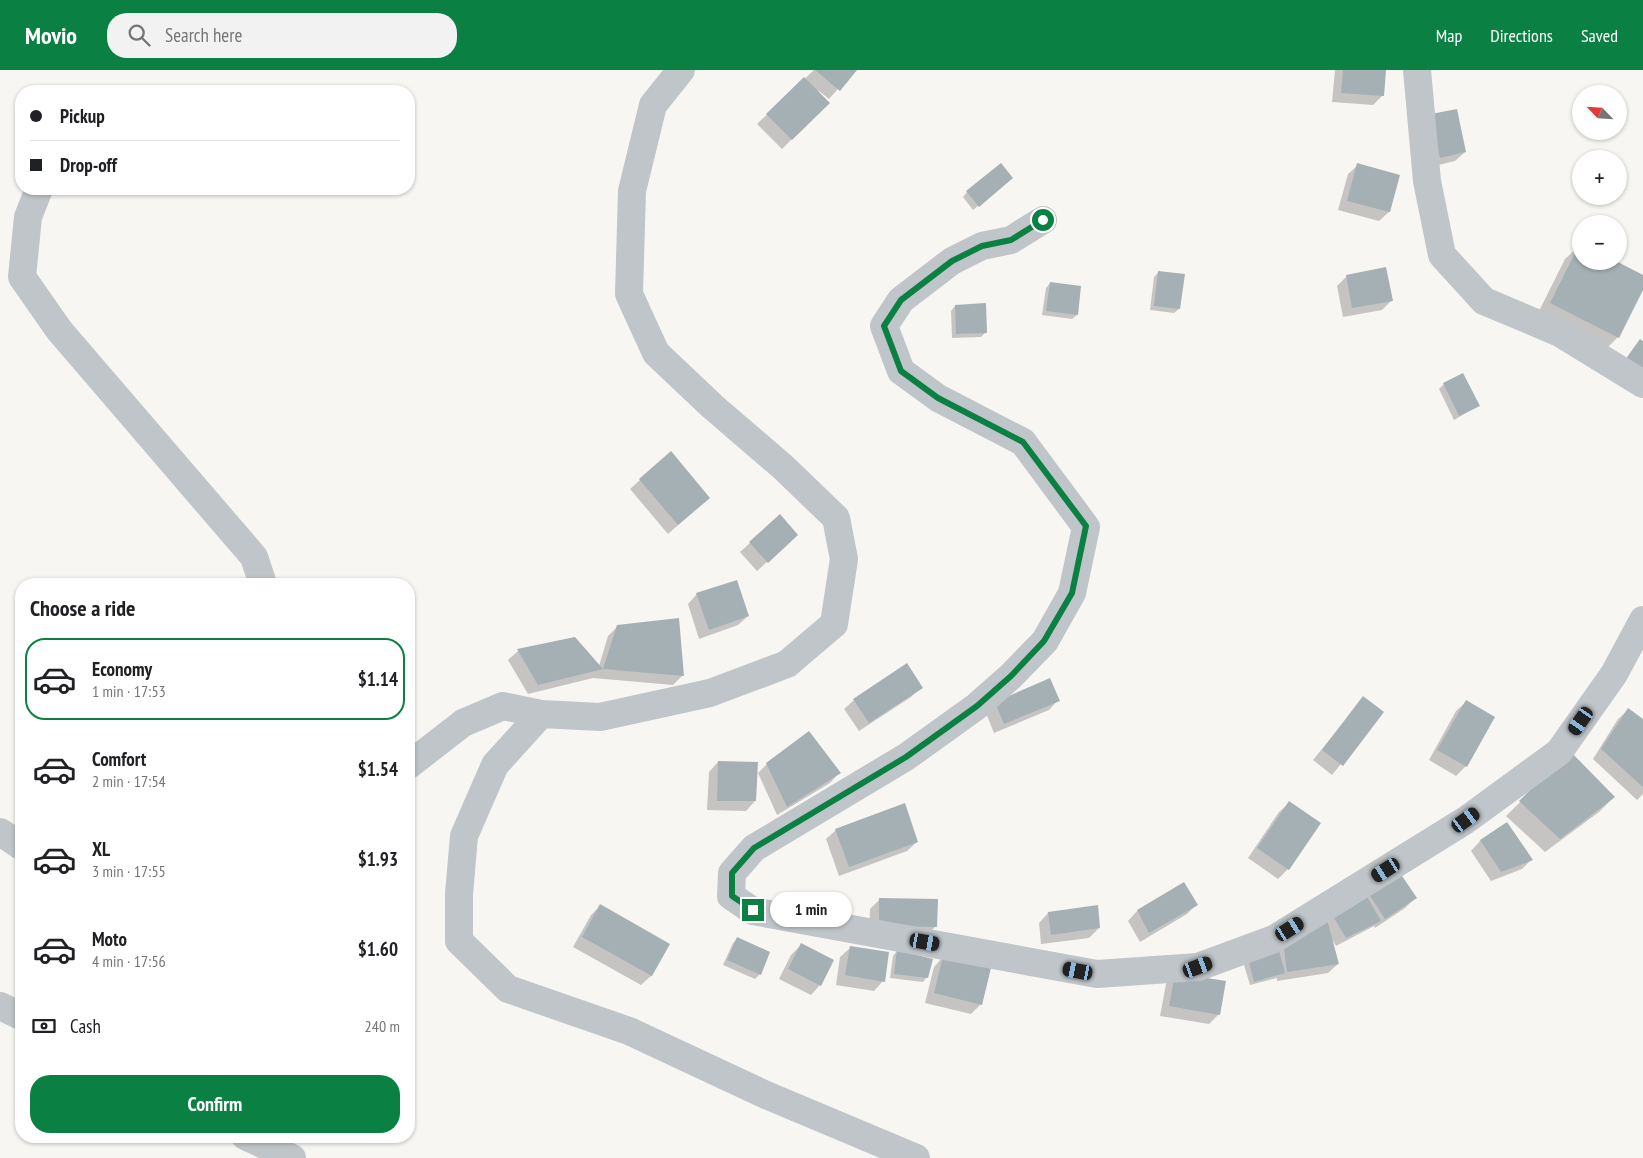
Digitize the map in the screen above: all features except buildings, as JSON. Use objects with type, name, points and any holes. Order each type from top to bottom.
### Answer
[{"type":"street","points":[[415,760],[463,723],[503,706],[541,714],[600,717],[710,693],[787,664],[834,624],[844,559],[836,518],[783,467],[712,406],[656,353],[629,294],[632,191],[653,105],[681,70]]},
{"type":"street","points":[[1417,70],[1427,181],[1442,255],[1484,301],[1560,333],[1643,384]]},
{"type":"street","points":[[37,195],[28,217],[22,277],[59,330],[254,557],[261,578]]},
{"type":"street","points":[[1043,220],[1011,240],[982,246],[952,261],[901,300],[884,326],[901,371],[938,398],[1023,442],[1086,526],[1072,593],[1044,641],[1011,676],[977,706],[906,757],[754,848],[732,873],[732,896],[746,906],[753,910],[1097,974],[1198,967],[1274,939],[1466,820],[1559,752],[1614,674],[1643,620]]},
{"type":"street","points":[[541,714],[496,765],[464,836],[459,894],[458,942],[508,989],[629,1032],[766,1096],[916,1158]]},
{"type":"street","points":[[0,832],[15,842]]},
{"type":"street","points":[[0,1006],[15,1013]]},
{"type":"street","points":[[259,1143],[292,1158]]},
{"type":"route","points":[[753,910],[732,896],[732,873],[754,848],[906,757],[977,706],[1011,676],[1044,641],[1072,593],[1086,526],[1023,442],[938,398],[901,371],[884,326],[901,300],[927,278],[952,261],[982,246],[1011,240],[1043,220]]}]
